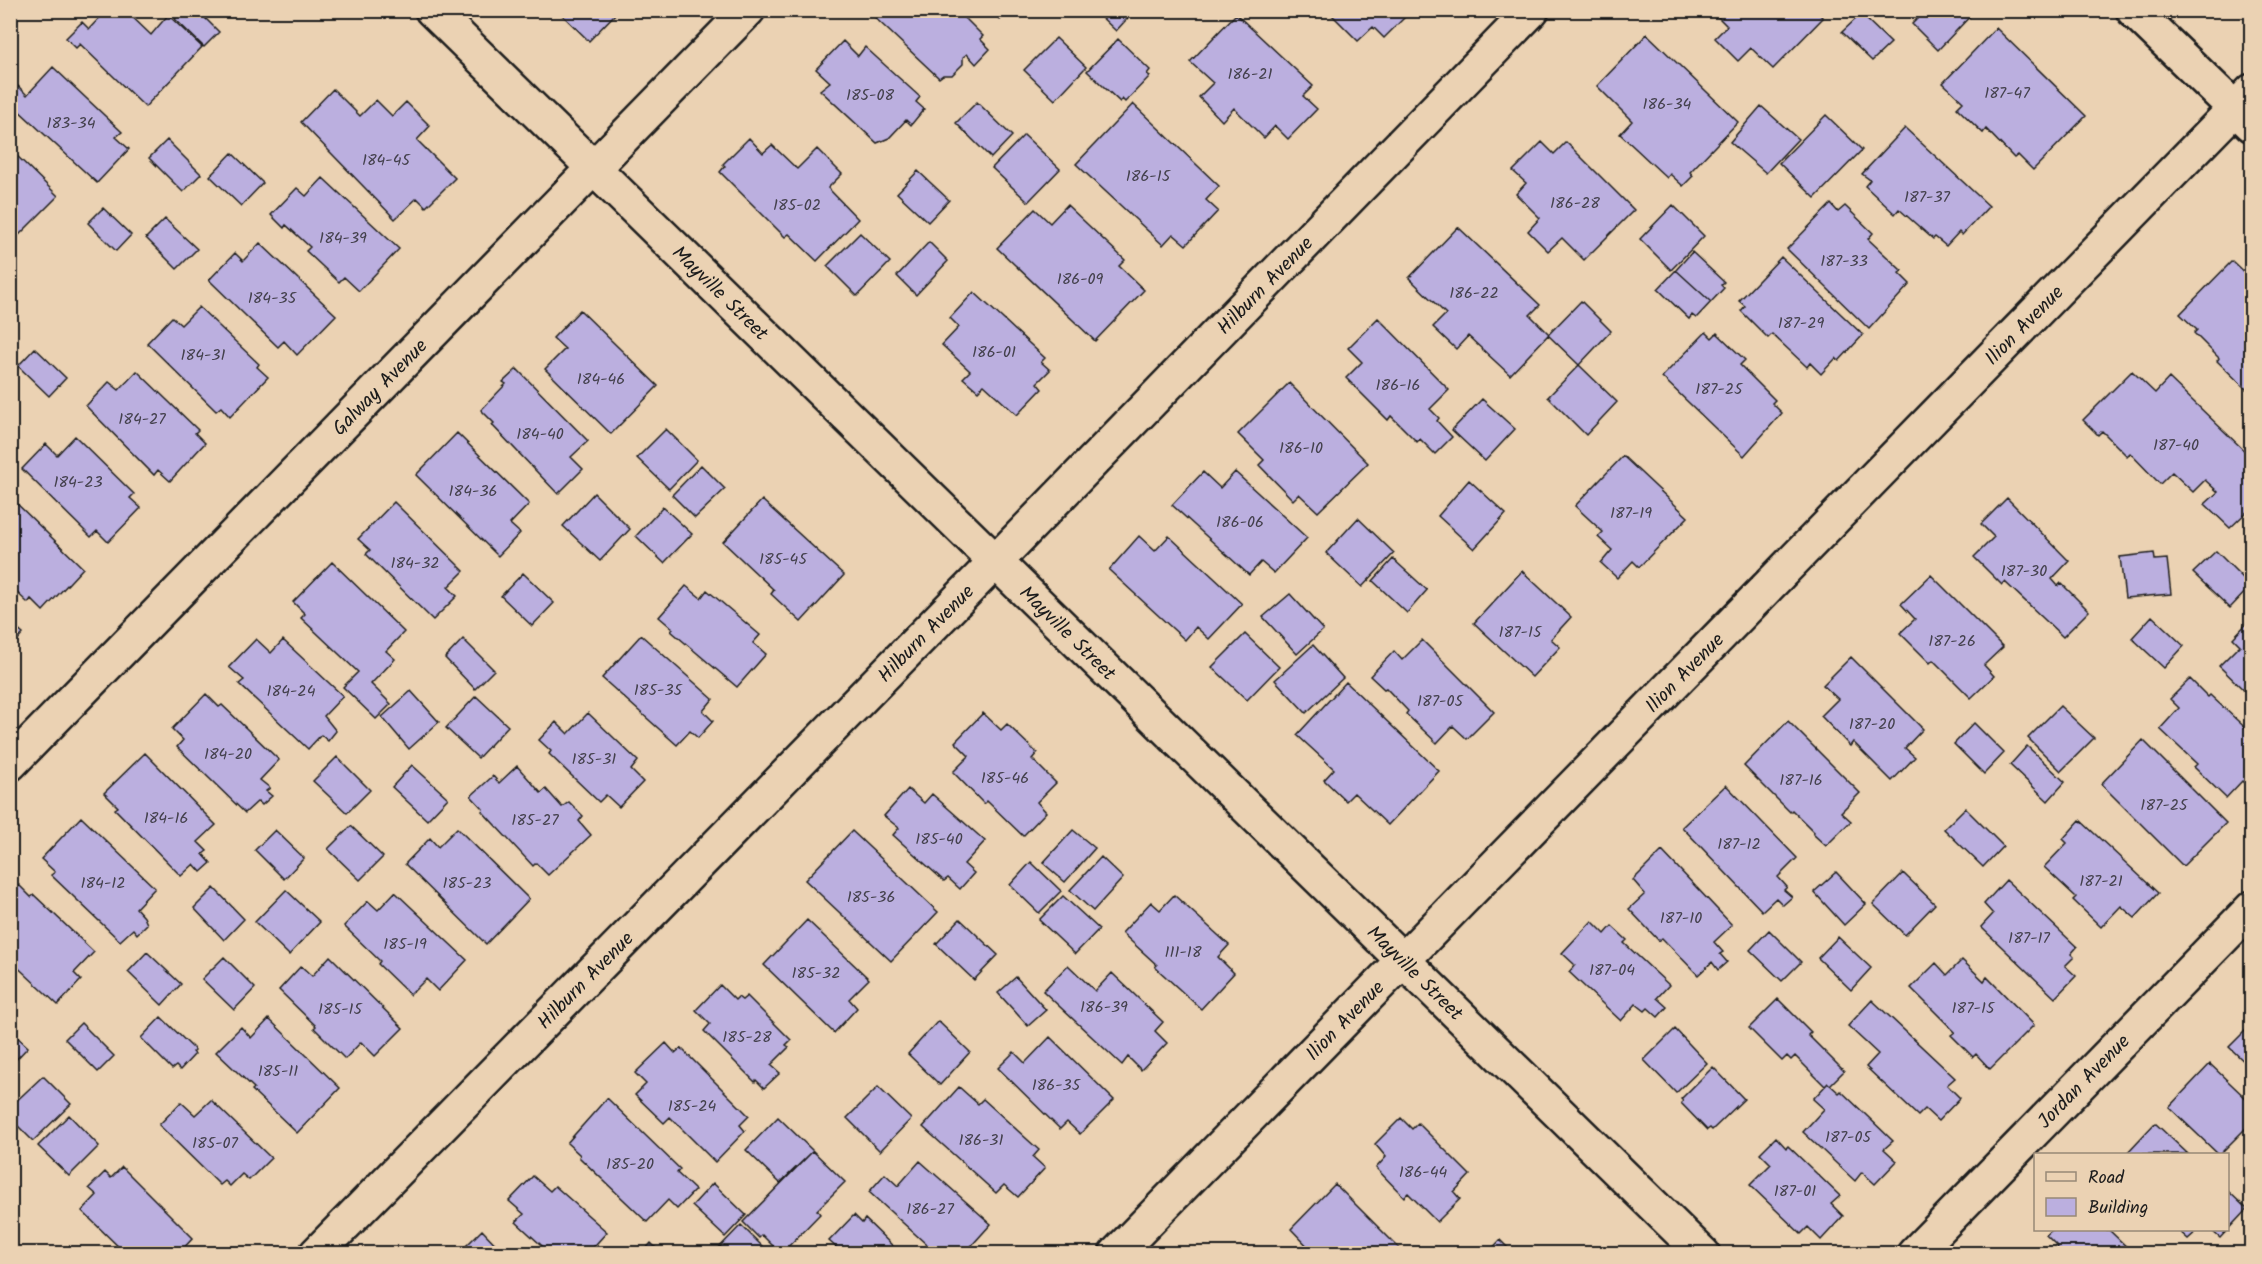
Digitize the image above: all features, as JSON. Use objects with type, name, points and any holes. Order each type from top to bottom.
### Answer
[{"type":"street","name":"Mayville Street","points":[[432,10],[1404,958],[1703,1254]]},
{"type":"street","name":"Galway Avenue","points":[[10,764],[748,10]]},
{"type":"street","name":"Hilburn Avenue","points":[[316,1254],[996,561],[1532,10]]},
{"type":"street","points":[[2133,10],[2246,108]]},
{"type":"street","name":"Ilion Avenue","points":[[1116,1254],[1404,958],[2246,108]]},
{"type":"street","name":"Jordan Avenue","points":[[1914,1254],[2252,908]]},
{"type":"building","points":[[107,10],[125,10],[151,35],[168,15],[202,47],[145,107],[80,44],[76,48],[66,38],[82,22],[89,29]]},
{"type":"building","points":[[183,10],[197,10],[219,32],[204,47],[175,19]]},
{"type":"building","points":[[557,10],[617,10],[618,11],[589,41]]},
{"type":"building","points":[[872,10],[957,10],[983,36],[980,39],[990,49],[976,64],[967,54],[963,57],[963,64],[952,75],[943,75],[939,78],[870,13]]},
{"type":"building","points":[[991,10],[1009,10],[1000,20]]},
{"type":"building","points":[[1094,10],[1135,10],[1116,31]]},
{"type":"building","points":[[1327,10],[1403,10],[1407,15],[1384,38],[1373,27],[1358,41]]},
{"type":"building","points":[[1711,10],[1815,10],[1823,18],[1773,69],[1751,48],[1738,61],[1715,38],[1727,26]]},
{"type":"building","points":[[1926,10],[1976,10],[1938,50],[1912,24]]},
{"type":"building","points":[[1236,14],[1313,86],[1303,96],[1317,109],[1288,139],[1275,126],[1264,138],[1234,108],[1222,121],[1199,97],[1213,83],[1190,62]]},
{"type":"building","points":[[1861,14],[1891,43],[1872,61],[1842,32]]},
{"type":"building","points":[[1996,28],[2086,116],[2033,170],[2018,155],[2014,158],[1986,129],[1983,133],[1957,108],[1963,102],[1943,83]]},
{"type":"building","points":[[1647,34],[1738,122],[1690,172],[1693,176],[1683,186],[1670,174],[1667,178],[1620,134],[1632,121],[1597,86]]},
{"type":"building","points":[[1056,38],[1086,67],[1055,100],[1024,70]]},
{"type":"building","points":[[1118,39],[1150,70],[1147,74],[1150,76],[1125,102],[1122,99],[1120,102],[1087,71]]},
{"type":"building","points":[[843,41],[858,56],[865,47],[920,97],[916,102],[924,109],[911,125],[906,120],[889,138],[877,143],[820,90],[830,82],[816,69]]},
{"type":"building","points":[[53,67],[122,132],[116,137],[129,149],[97,183],[17,109],[16,111],[10,107],[10,94],[18,86],[27,95]]},
{"type":"building","points":[[333,89],[360,116],[376,100],[392,116],[406,102],[430,126],[417,140],[455,178],[426,207],[417,198],[395,219],[301,122]]},
{"type":"building","points":[[977,102],[1012,136],[991,158],[956,123]]},
{"type":"building","points":[[1133,104],[1219,186],[1206,200],[1218,211],[1186,245],[1173,234],[1163,245],[1076,164]]},
{"type":"building","points":[[1761,106],[1798,139],[1766,173],[1730,142]]},
{"type":"building","points":[[1826,115],[1862,150],[1815,198],[1779,163]]},
{"type":"building","points":[[1905,128],[1989,206],[1962,235],[1959,232],[1946,246],[1935,237],[1933,239],[1899,209],[1895,214],[1865,186],[1870,180],[1862,174]]},
{"type":"building","points":[[1024,135],[1060,169],[1028,202],[992,168]]},
{"type":"building","points":[[749,138],[763,153],[772,145],[797,169],[817,149],[842,174],[828,188],[858,219],[817,261],[789,234],[785,237],[720,172],[725,166],[723,164]]},
{"type":"building","points":[[167,140],[201,174],[183,192],[149,158]]},
{"type":"building","points":[[1542,142],[1554,154],[1566,142],[1634,210],[1584,260],[1562,238],[1548,251],[1528,231],[1540,218],[1516,194],[1526,183],[1513,171]]},
{"type":"building","points":[[10,149],[58,196],[19,235],[10,227]]},
{"type":"building","points":[[232,153],[263,183],[241,206],[210,176]]},
{"type":"building","points":[[918,171],[949,200],[928,222],[897,193]]},
{"type":"building","points":[[323,178],[399,249],[359,291],[344,277],[339,282],[306,251],[310,247],[286,225],[284,228],[271,215],[297,188],[306,196]]},
{"type":"building","points":[[1831,204],[1838,212],[1845,206],[1873,233],[1868,239],[1902,271],[1899,273],[1910,284],[1869,329],[1787,249]]},
{"type":"building","points":[[1067,205],[1125,260],[1119,266],[1144,290],[1095,341],[997,248],[1035,209],[1050,223]]},
{"type":"building","points":[[1673,205],[1704,236],[1671,270],[1640,239]]},
{"type":"building","points":[[103,208],[131,235],[116,251],[88,223]]},
{"type":"building","points":[[165,219],[197,249],[177,269],[146,238]]},
{"type":"building","points":[[1458,227],[1540,305],[1530,315],[1549,334],[1510,375],[1468,336],[1456,349],[1433,327],[1446,314],[1409,278]]},
{"type":"building","points":[[860,233],[890,262],[857,296],[827,266]]},
{"type":"building","points":[[929,242],[948,261],[916,295],[897,276]]},
{"type":"building","points":[[260,243],[336,315],[297,355],[284,341],[278,347],[209,280],[235,253],[243,261]]},
{"type":"building","points":[[1692,252],[1724,282],[1721,285],[1724,288],[1711,302],[1676,270]]},
{"type":"building","points":[[1781,257],[1863,335],[1839,361],[1836,358],[1821,374],[1810,363],[1807,367],[1772,334],[1768,338],[1741,311],[1745,306],[1739,301]]},
{"type":"building","points":[[2232,261],[2252,280],[2252,384],[2246,389],[2217,361],[2219,358],[2194,333],[2197,330],[2180,314]]},
{"type":"building","points":[[1676,270],[1711,302],[1696,318],[1692,315],[1689,319],[1658,289]]},
{"type":"building","points":[[974,292],[1045,358],[1041,362],[1050,370],[1037,383],[1042,389],[1017,415],[984,385],[978,391],[963,378],[970,371],[942,345],[959,327],[950,318]]},
{"type":"building","points":[[1581,301],[1611,331],[1579,365],[1548,335]]},
{"type":"building","points":[[199,307],[259,364],[257,367],[268,377],[230,417],[221,407],[216,411],[147,343],[172,317],[181,325]]},
{"type":"building","points":[[580,310],[658,386],[611,434],[545,369],[565,349],[553,338]]},
{"type":"building","points":[[1378,318],[1449,390],[1430,409],[1439,418],[1437,421],[1452,437],[1435,454],[1420,439],[1417,442],[1391,416],[1388,420],[1346,378],[1362,362],[1348,348]]},
{"type":"building","points":[[1706,332],[1712,338],[1717,333],[1745,360],[1740,365],[1775,400],[1772,403],[1782,413],[1744,456],[1662,377]]},
{"type":"building","points":[[35,348],[66,378],[49,396],[18,366]]},
{"type":"building","points":[[1579,365],[1617,402],[1586,435],[1548,397]]},
{"type":"building","points":[[517,369],[588,441],[571,457],[583,469],[558,494],[492,425],[494,423],[481,410],[506,384],[503,382]]},
{"type":"building","points":[[137,371],[198,430],[195,433],[205,443],[170,481],[158,470],[154,475],[86,406],[109,382],[119,390]]},
{"type":"building","points":[[2132,371],[2155,393],[2169,378],[2252,458],[2252,507],[2230,528],[2205,504],[2218,492],[2205,480],[2193,492],[2172,472],[2160,484],[2130,453],[2127,456],[2102,431],[2098,435],[2083,420]]},
{"type":"building","points":[[1289,383],[1368,463],[1318,512],[1299,494],[1293,500],[1259,465],[1264,460],[1238,434]]},
{"type":"building","points":[[1482,399],[1515,429],[1485,461],[1452,430]]},
{"type":"building","points":[[666,429],[697,460],[669,489],[637,458]]},
{"type":"building","points":[[457,433],[529,504],[510,524],[520,533],[498,556],[416,475]]},
{"type":"building","points":[[75,436],[134,494],[130,498],[141,508],[108,542],[97,531],[91,537],[22,469],[46,444],[57,455]]},
{"type":"building","points":[[1623,456],[1688,517],[1639,567],[1633,561],[1617,578],[1601,563],[1612,550],[1598,537],[1603,532],[1575,506]]},
{"type":"building","points":[[701,465],[725,489],[695,518],[672,495]]},
{"type":"building","points":[[1203,472],[1220,488],[1235,472],[1307,538],[1274,573],[1261,562],[1249,575],[1172,505]]},
{"type":"building","points":[[1469,480],[1506,514],[1474,549],[1438,516]]},
{"type":"building","points":[[594,493],[630,529],[600,561],[563,526]]},
{"type":"building","points":[[11,498],[83,568],[43,611],[31,599],[28,603],[10,586]]},
{"type":"building","points":[[2007,498],[2069,561],[2052,579],[2058,586],[2061,583],[2089,611],[2063,637],[2005,582],[2002,585],[1974,557],[1994,537],[1981,524]]},
{"type":"building","points":[[762,500],[844,575],[801,622],[771,594],[774,590],[723,542]]},
{"type":"building","points":[[394,502],[464,571],[448,587],[457,596],[433,620],[366,554],[370,550],[358,539]]},
{"type":"building","points":[[663,507],[692,534],[664,563],[636,536]]},
{"type":"building","points":[[1358,518],[1394,553],[1362,587],[1326,553]]},
{"type":"building","points":[[1139,536],[1155,551],[1169,536],[1242,604],[1209,639],[1196,627],[1185,640],[1109,570]]},
{"type":"building","points":[[2216,551],[2251,586],[2230,608],[2193,573]]},
{"type":"building","points":[[2154,553],[2155,560],[2167,559],[2171,594],[2125,598],[2120,557]]},
{"type":"building","points":[[1393,559],[1427,590],[1407,613],[1373,581]]},
{"type":"building","points":[[332,562],[404,632],[386,651],[395,659],[371,684],[391,704],[376,719],[343,687],[358,672],[301,618],[305,614],[293,602]]},
{"type":"building","points":[[1522,571],[1571,617],[1551,639],[1560,647],[1532,677],[1474,623]]},
{"type":"building","points":[[523,573],[554,603],[532,626],[501,596]]},
{"type":"building","points":[[1931,575],[2003,647],[1984,665],[1994,676],[1971,698],[1933,660],[1930,663],[1900,633],[1915,619],[1901,604]]},
{"type":"building","points":[[686,586],[701,598],[707,590],[760,635],[753,643],[766,654],[737,687],[671,631],[673,629],[659,617]]},
{"type":"building","points":[[1290,594],[1323,630],[1297,654],[1263,617]]},
{"type":"building","points":[[2152,616],[2184,646],[2164,668],[2132,638]]},
{"type":"building","points":[[2251,619],[2252,698],[2219,666],[2240,645],[2233,638]]},
{"type":"building","points":[[10,623],[23,634],[10,648]]},
{"type":"building","points":[[1245,634],[1279,667],[1247,700],[1212,667]]},
{"type":"building","points":[[641,635],[713,699],[703,711],[713,721],[698,738],[690,731],[677,745],[602,678]]},
{"type":"building","points":[[256,639],[271,653],[283,640],[343,696],[324,716],[336,731],[328,741],[321,735],[308,749],[239,684],[244,680],[229,667]]},
{"type":"building","points":[[463,639],[494,670],[475,689],[445,658]]},
{"type":"building","points":[[1422,640],[1494,712],[1467,739],[1453,726],[1437,743],[1406,714],[1408,711],[1386,688],[1384,689],[1370,676],[1394,651],[1402,660]]},
{"type":"building","points":[[1313,645],[1343,678],[1306,713],[1275,680]]},
{"type":"building","points":[[1851,657],[1923,729],[1905,748],[1915,757],[1892,781],[1853,742],[1850,746],[1821,716],[1838,699],[1823,685]]},
{"type":"building","points":[[2190,679],[2252,734],[2252,790],[2242,781],[2226,798],[2194,767],[2197,764],[2160,729],[2179,708],[2170,699]]},
{"type":"building","points":[[1346,682],[1439,771],[1388,825],[1354,793],[1346,801],[1324,780],[1334,769],[1297,735]]},
{"type":"building","points":[[411,691],[439,722],[409,749],[382,717]]},
{"type":"building","points":[[206,694],[219,707],[222,705],[279,760],[260,780],[270,788],[266,791],[272,796],[262,805],[258,801],[245,813],[177,747],[183,740],[172,729]]},
{"type":"building","points":[[476,696],[508,726],[478,758],[446,728]]},
{"type":"building","points":[[2060,706],[2094,738],[2061,771],[2028,738]]},
{"type":"building","points":[[588,713],[638,761],[631,770],[643,782],[619,807],[606,795],[599,802],[549,754],[551,751],[539,740],[556,722],[568,734]]},
{"type":"building","points":[[983,713],[1001,730],[1007,724],[1037,753],[1032,759],[1056,783],[1037,802],[1046,812],[1023,836],[987,801],[984,804],[953,772],[969,756],[955,742]]},
{"type":"building","points":[[1788,721],[1860,793],[1841,812],[1851,821],[1826,846],[1792,810],[1790,812],[1744,766]]},
{"type":"building","points":[[1974,723],[2004,753],[1984,774],[1954,744]]},
{"type":"building","points":[[2143,740],[2226,823],[2183,866],[2101,784]]},
{"type":"building","points":[[2027,746],[2065,782],[2048,801],[2010,765]]},
{"type":"building","points":[[145,753],[216,825],[198,842],[207,851],[203,854],[211,863],[201,872],[194,864],[181,876],[115,809],[118,807],[104,793]]},
{"type":"building","points":[[337,757],[370,790],[347,813],[313,781]]},
{"type":"building","points":[[412,765],[448,798],[427,820],[392,787]]},
{"type":"building","points":[[517,766],[541,793],[546,789],[562,807],[569,802],[583,816],[579,821],[591,835],[548,875],[536,863],[533,866],[471,796],[493,776],[499,783]]},
{"type":"building","points":[[1726,785],[1797,858],[1778,877],[1787,887],[1784,890],[1792,897],[1783,905],[1776,898],[1762,911],[1682,827]]},
{"type":"building","points":[[908,789],[924,803],[932,794],[985,841],[964,864],[974,873],[960,889],[948,878],[944,881],[893,835],[899,828],[884,816]]},
{"type":"building","points":[[1965,808],[2003,846],[1983,867],[1944,829]]},
{"type":"building","points":[[81,817],[155,888],[136,908],[147,924],[137,934],[133,929],[120,941],[51,875],[55,872],[41,859]]},
{"type":"building","points":[[2080,820],[2158,893],[2135,918],[2121,906],[2101,927],[2073,900],[2076,897],[2044,867],[2067,843],[2063,839]]},
{"type":"building","points":[[351,826],[383,857],[360,880],[328,849]]},
{"type":"building","points":[[457,828],[529,899],[486,944],[405,864],[430,838],[438,847]]},
{"type":"building","points":[[275,830],[304,858],[284,879],[255,850]]},
{"type":"building","points":[[1073,830],[1095,848],[1065,882],[1043,863]]},
{"type":"building","points":[[852,831],[938,912],[891,961],[805,880]]},
{"type":"building","points":[[1662,851],[1732,925],[1714,942],[1723,952],[1720,954],[1727,962],[1718,970],[1712,962],[1698,975],[1662,938],[1659,941],[1629,909],[1645,894],[1633,880]]},
{"type":"building","points":[[1101,857],[1123,878],[1093,911],[1070,890]]},
{"type":"building","points":[[1031,862],[1061,891],[1039,913],[1010,885]]},
{"type":"building","points":[[1836,872],[1866,904],[1844,925],[1814,892]]},
{"type":"building","points":[[1903,873],[1935,904],[1905,935],[1873,904]]},
{"type":"building","points":[[2006,880],[2077,947],[2071,954],[2074,957],[2065,966],[2076,976],[2055,998],[1981,927],[1993,914],[1984,904]]},
{"type":"building","points":[[19,885],[31,897],[34,895],[94,952],[74,973],[81,980],[58,1005],[10,960],[10,894]]},
{"type":"building","points":[[214,888],[244,919],[224,940],[194,908]]},
{"type":"building","points":[[286,890],[320,922],[289,955],[255,922]]},
{"type":"building","points":[[395,892],[467,960],[438,991],[426,979],[410,995],[378,964],[380,961],[344,926],[368,901],[378,910]]},
{"type":"building","points":[[1174,895],[1229,945],[1218,957],[1234,973],[1201,1009],[1122,933],[1151,902],[1160,910]]},
{"type":"building","points":[[1063,896],[1099,929],[1075,954],[1039,920]]},
{"type":"building","points":[[960,919],[998,955],[974,980],[936,944]]},
{"type":"building","points":[[807,920],[869,979],[849,999],[857,1008],[834,1033],[764,965]]},
{"type":"building","points":[[1592,921],[1605,934],[1612,926],[1627,940],[1624,943],[1669,985],[1657,998],[1667,1007],[1658,1017],[1648,1008],[1645,1011],[1636,1004],[1621,1021],[1569,972],[1575,965],[1562,953]]},
{"type":"building","points":[[1769,930],[1801,962],[1782,981],[1750,950]]},
{"type":"building","points":[[1838,937],[1871,968],[1851,990],[1818,958]]},
{"type":"building","points":[[147,952],[181,984],[162,1005],[128,972]]},
{"type":"building","points":[[330,956],[403,1028],[375,1056],[361,1042],[345,1059],[314,1028],[316,1026],[279,990],[301,966],[312,976]]},
{"type":"building","points":[[224,957],[255,988],[234,1010],[202,979]]},
{"type":"building","points":[[1962,960],[1984,981],[1987,977],[2034,1025],[1990,1069],[1976,1054],[1973,1057],[1951,1035],[1955,1032],[1911,988],[1936,963],[1947,975]]},
{"type":"building","points":[[1068,965],[1095,991],[1112,973],[1163,1022],[1155,1031],[1167,1043],[1141,1070],[1128,1057],[1122,1065],[1043,991]]},
{"type":"building","points":[[1016,977],[1046,1010],[1028,1026],[998,993]]},
{"type":"building","points":[[720,985],[735,1000],[738,997],[742,1000],[747,996],[791,1040],[786,1045],[789,1047],[771,1065],[780,1073],[764,1088],[756,1080],[755,1082],[704,1031],[710,1024],[696,1010]]},
{"type":"building","points":[[1778,999],[1811,1032],[1808,1035],[1844,1071],[1830,1085],[1828,1083],[1825,1086],[1795,1056],[1791,1060],[1787,1056],[1782,1061],[1749,1028]]},
{"type":"building","points":[[1872,1000],[1955,1078],[1947,1085],[1960,1098],[1938,1121],[1925,1109],[1918,1116],[1866,1067],[1878,1054],[1848,1026]]},
{"type":"building","points":[[161,1017],[195,1050],[193,1052],[195,1054],[180,1070],[176,1066],[172,1069],[141,1038]]},
{"type":"building","points":[[269,1019],[340,1088],[297,1133],[216,1052],[241,1027],[251,1038]]},
{"type":"building","points":[[938,1021],[970,1052],[940,1085],[908,1054]]},
{"type":"building","points":[[81,1023],[114,1056],[98,1072],[65,1039]]},
{"type":"building","points":[[10,1024],[17,1031],[14,1034],[28,1047],[12,1064]]},
{"type":"building","points":[[2252,1024],[2252,1069],[2229,1047]]},
{"type":"building","points":[[1675,1029],[1707,1063],[1676,1093],[1644,1060]]},
{"type":"building","points":[[1050,1037],[1114,1100],[1080,1134],[1067,1122],[1060,1129],[998,1068],[1014,1052],[1025,1063]]},
{"type":"building","points":[[666,1043],[675,1053],[681,1048],[749,1116],[740,1125],[745,1131],[715,1162],[670,1117],[664,1123],[635,1095],[646,1084],[635,1073]]},
{"type":"building","points":[[2210,1064],[2252,1104],[2252,1122],[2221,1153],[2217,1153],[2169,1107]]},
{"type":"building","points":[[1713,1067],[1744,1099],[1712,1130],[1710,1128],[1707,1130],[1681,1103],[1683,1101],[1681,1099]]},
{"type":"building","points":[[43,1076],[71,1104],[33,1141],[10,1118],[10,1107]]},
{"type":"building","points":[[1828,1083],[1839,1093],[1841,1091],[1893,1141],[1884,1149],[1897,1161],[1875,1184],[1862,1172],[1855,1181],[1803,1132],[1824,1109],[1813,1099]]},
{"type":"building","points":[[878,1087],[911,1119],[880,1151],[847,1118]]},
{"type":"building","points":[[959,1087],[978,1104],[983,1099],[1039,1150],[1033,1157],[1045,1168],[1018,1197],[1004,1185],[996,1193],[923,1127]]},
{"type":"building","points":[[607,1098],[680,1169],[677,1173],[695,1190],[677,1209],[668,1200],[647,1222],[567,1143]]},
{"type":"building","points":[[211,1100],[271,1158],[249,1180],[242,1174],[230,1186],[225,1181],[220,1185],[159,1125],[181,1102],[195,1115]]},
{"type":"building","points":[[69,1115],[99,1146],[69,1176],[38,1146]]},
{"type":"building","points":[[778,1117],[813,1151],[780,1183],[746,1150]]},
{"type":"building","points":[[1401,1118],[1412,1129],[1418,1123],[1470,1175],[1454,1192],[1460,1199],[1437,1222],[1408,1193],[1404,1197],[1376,1168],[1386,1157],[1375,1144]]},
{"type":"building","points":[[2155,1123],[2187,1153],[2127,1153]]},
{"type":"building","points":[[1776,1137],[1840,1196],[1831,1204],[1843,1216],[1821,1240],[1808,1227],[1801,1234],[1750,1185],[1771,1164],[1760,1153]]},
{"type":"building","points":[[813,1151],[845,1182],[817,1210],[820,1214],[781,1254],[762,1235],[759,1238],[743,1222]]},
{"type":"building","points":[[920,1161],[991,1224],[964,1254],[947,1254],[942,1249],[937,1254],[869,1192],[885,1174],[898,1186]]},
{"type":"building","points":[[122,1167],[193,1238],[178,1254],[126,1254],[82,1211],[97,1195],[89,1188],[105,1172],[111,1178]]},
{"type":"building","points":[[533,1176],[550,1191],[555,1186],[607,1232],[587,1254],[551,1254],[516,1222],[524,1214],[509,1201]]},
{"type":"building","points":[[713,1183],[746,1215],[725,1237],[692,1206]]},
{"type":"building","points":[[1335,1184],[1405,1254],[1315,1254],[1291,1229]]},
{"type":"building","points":[[2229,1192],[2247,1209],[2229,1228]]},
{"type":"building","points":[[854,1215],[862,1223],[865,1219],[901,1254],[832,1254],[837,1248],[829,1241]]},
{"type":"building","points":[[741,1225],[770,1254],[713,1254]]},
{"type":"building","points":[[482,1230],[505,1254],[458,1254]]},
{"type":"building","points":[[2051,1231],[2110,1231],[2134,1254],[2051,1254],[2058,1247],[2046,1235]]},
{"type":"building","points":[[2179,1231],[2197,1231],[2188,1239]]},
{"type":"building","points":[[2212,1231],[2226,1231],[2220,1238]]},
{"type":"building","points":[[1500,1240],[1514,1254],[1487,1254]]},
{"type":"building","points":[[651,1243],[662,1254],[641,1254]]}]
